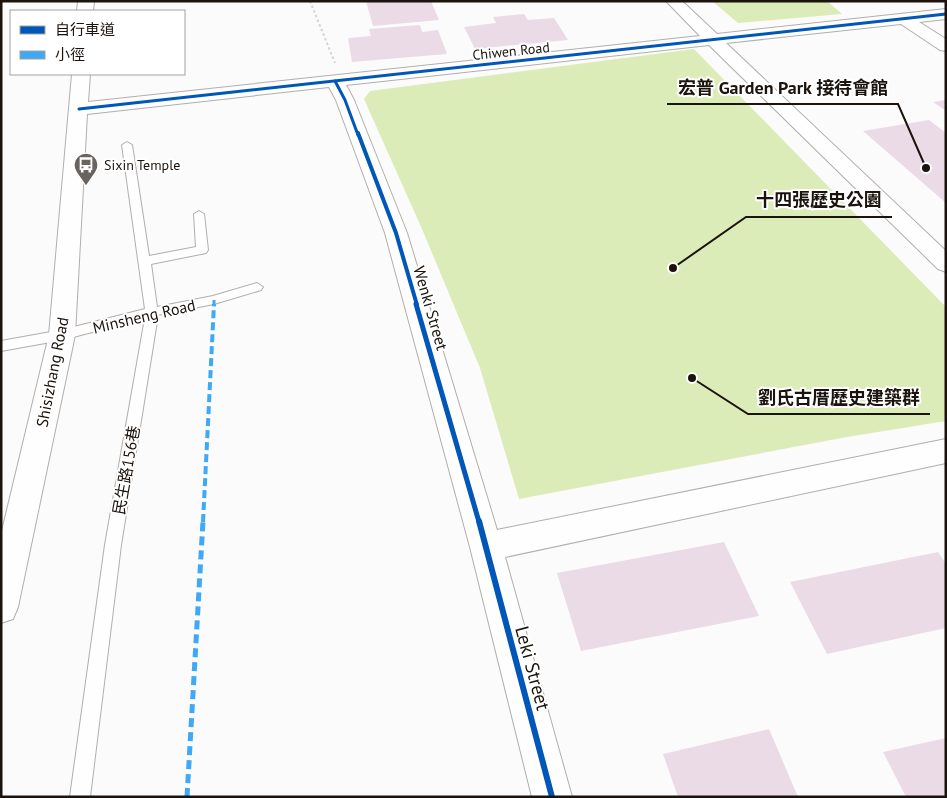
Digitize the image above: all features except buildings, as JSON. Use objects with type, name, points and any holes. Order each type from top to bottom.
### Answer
[{"type":"street","points":[[673,1],[946,264]]},
{"type":"street","name":"Chiwen Road","points":[[79,109],[336,76],[712,40],[946,14]]},
{"type":"street","points":[[904,19],[946,46]]},
{"type":"street","name":"Shisizhang Road","points":[[1,607],[62,335],[81,75]]},
{"type":"street","name":"Wenki Street","points":[[336,76],[396,233],[486,547]]},
{"type":"street","points":[[486,547],[946,451]]},
{"type":"street","name":"Leki Street","points":[[486,547],[552,797]]},
{"type":"lane","name":"民生路156巷","points":[[80,797],[113,545],[152,312],[127,145]]},
{"type":"lane","points":[[144,261],[202,250],[199,214]]},
{"type":"lane","name":"Minsheng Road","points":[[1,346],[62,335],[152,312],[214,300],[257,287]]},
{"type":"path","points":[[310,1],[336,76]]},
{"type":"green space","points":[[712,1],[827,1],[842,14],[738,23]]},
{"type":"green space","points":[[694,49],[946,307],[946,421],[847,437],[519,499],[480,368],[422,229],[364,99],[370,91]]},
{"type":"marked path","points":[[187,797],[214,300]]},
{"type":"cycle path","points":[[79,109],[946,14]]},
{"type":"cycle path","points":[[335,81],[345,100],[396,233],[486,547],[552,797]]},
{"type":"place","name":"宏普 Garden Park 接待會館","points":[[926,168]]},
{"type":"place","name":"Sixin Temple","points":[[86,186]]},
{"type":"place","name":"十四張歷史公園","points":[[673,268]]},
{"type":"place","name":"劉氏古厝歷史建築群","points":[[692,378]]}]
